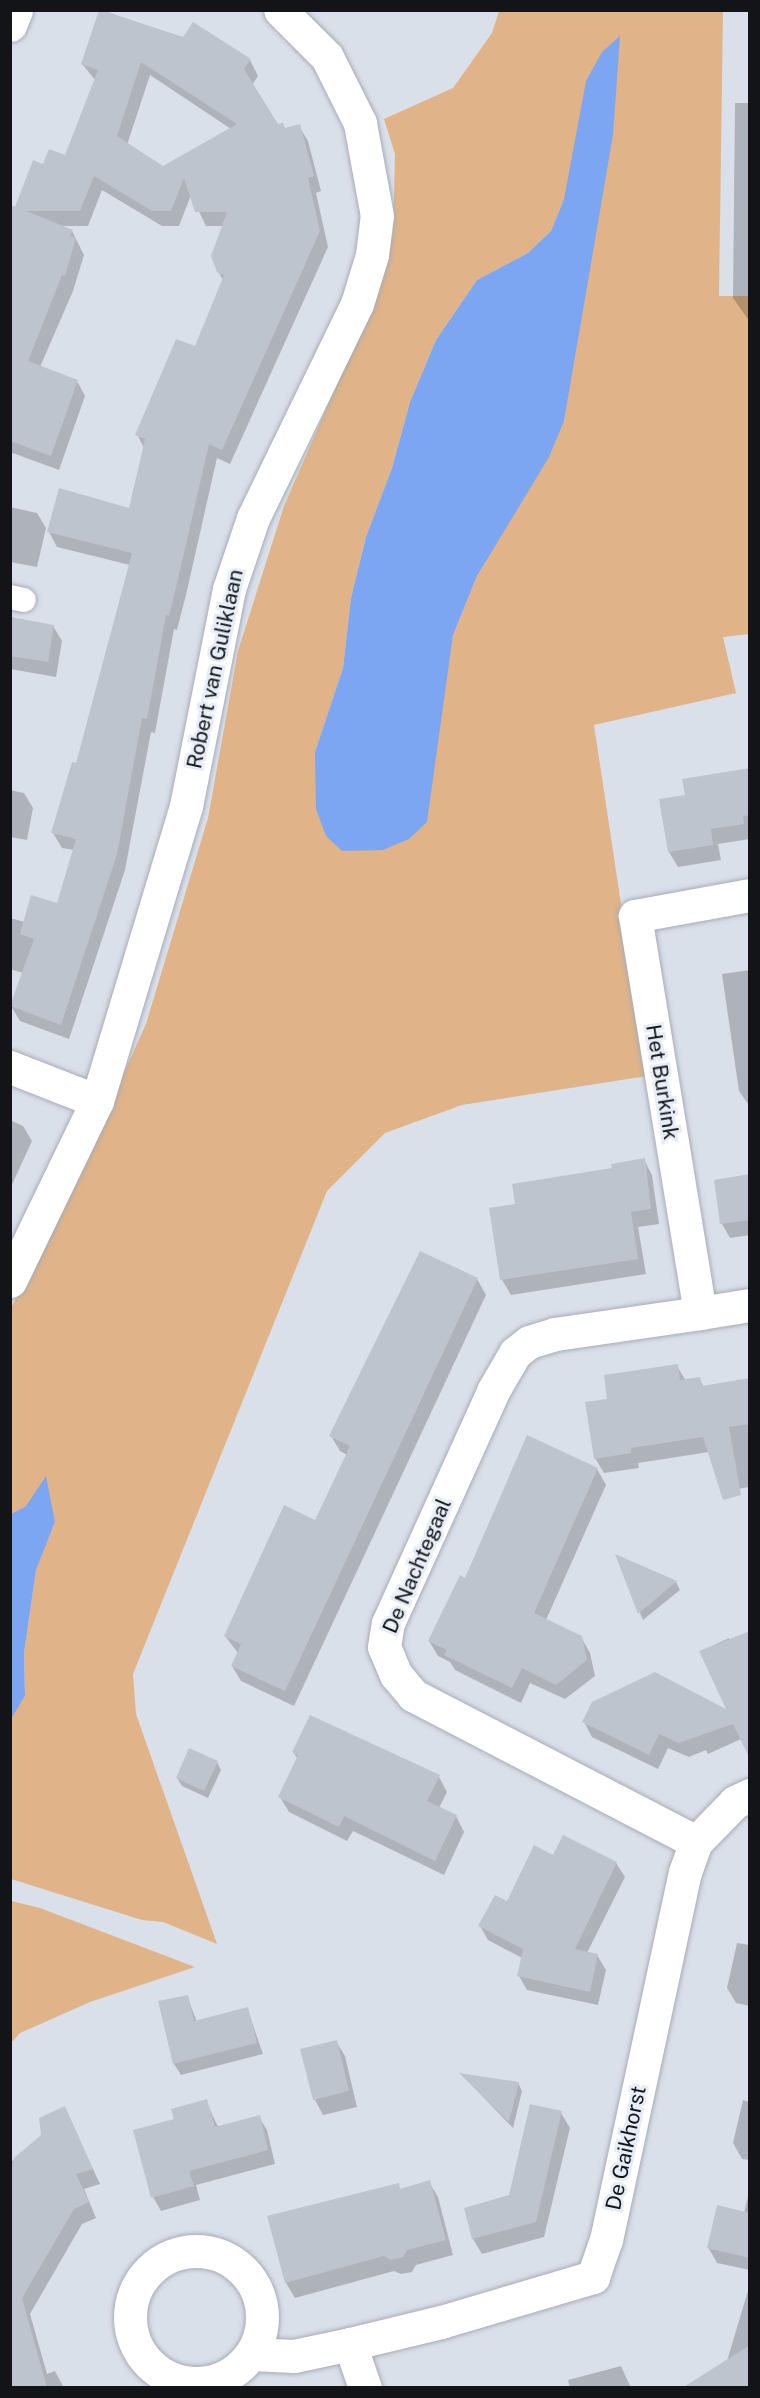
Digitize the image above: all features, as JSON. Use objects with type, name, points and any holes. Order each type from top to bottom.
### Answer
[{"type":"street","points":[[10,25],[16,10]]},
{"type":"street","name":"Robert van Guliklaan","points":[[10,1281],[97,1101],[186,806],[229,589],[253,518],[357,304],[372,255],[377,216],[360,123],[327,57],[279,10]]},
{"type":"street","name":"Het Burkink","points":[[700,1313],[635,916],[750,895]]},
{"type":"street","points":[[10,1066],[97,1101]]},
{"type":"street","points":[[700,1313],[750,1305]]},
{"type":"street","name":"De Nachtegaal","points":[[696,1842],[413,1695],[396,1674],[384,1647],[393,1612],[493,1391],[515,1353],[529,1342],[555,1334],[700,1313]]},
{"type":"street","name":"De Gaikhorst","points":[[252,2354],[294,2355],[350,2344],[441,2322],[593,2277],[606,2240],[686,1872],[696,1842],[735,1802],[750,1795]]},
{"type":"street","points":[[201,2249],[223,2255],[242,2268],[256,2287],[263,2309],[261,2333],[252,2354],[237,2369],[209,2382],[177,2381],[158,2372],[142,2357],[133,2338],[132,2296],[141,2277],[157,2262],[177,2252],[201,2249]]},
{"type":"street","points":[[350,2344],[365,2388]]},
{"type":"shaded area","points":[[499,11],[723,11],[719,296],[749,296],[749,634],[723,637],[736,693],[594,725],[647,1076],[462,1105],[385,1133],[327,1191],[133,1674],[136,1714],[217,1944],[163,1922],[142,1920],[11,1879],[10,1719],[25,1696],[24,1653],[36,1569],[55,1522],[26,1506],[11,1514],[11,1308],[67,1198],[146,1024],[208,818],[238,651],[284,506],[359,334],[393,235],[395,154],[384,119],[453,88],[492,33]],"holes":[[[564,199],[571,375],[564,421],[477,576],[453,635],[445,677],[315,752],[343,668],[351,598],[366,537],[392,468],[410,402],[436,340],[477,280],[528,253],[551,231]]]},
{"type":"shaded area","points":[[11,1901],[40,1908],[195,1967],[90,2002],[20,2033],[11,2043]]},
{"type":"water","points":[[620,36],[613,135],[564,421],[549,457],[477,576],[453,635],[427,822],[409,839],[383,850],[342,851],[326,836],[316,809],[315,752],[343,668],[351,598],[366,537],[392,468],[410,402],[436,340],[477,280],[528,253],[551,231],[564,199],[586,81],[602,52]]},
{"type":"water","points":[[46,1476],[55,1522],[36,1570],[24,1653],[25,1696],[11,1719],[11,1514],[26,1506]]},
{"type":"building","points":[[99,10],[183,37],[193,22],[251,59],[244,69],[278,124],[283,123],[285,128],[300,124],[314,176],[308,178],[320,231],[222,450],[209,444],[169,616],[166,615],[147,719],[142,718],[117,854],[61,1025],[10,1006],[34,939],[20,934],[31,895],[57,903],[76,839],[51,833],[72,762],[76,763],[132,553],[47,532],[59,488],[129,508],[145,439],[135,435],[176,339],[195,346],[224,275],[217,272],[211,256],[227,212],[195,212],[184,178],[171,211],[152,211],[94,176],[80,211],[26,211],[73,230],[70,236],[76,238],[65,276],[62,275],[28,361],[78,380],[51,456],[10,441],[10,205],[15,207],[33,160],[43,164],[49,149],[65,155],[98,70],[81,64]],"holes":[[[141,62],[237,124],[163,166],[117,136]]]},
{"type":"building","points":[[10,617],[54,625],[48,662],[10,656]]},
{"type":"building","points":[[750,768],[750,815],[743,816],[744,824],[711,829],[713,845],[668,852],[659,799],[685,795],[682,779]]},
{"type":"building","points":[[645,1158],[651,1209],[631,1212],[638,1259],[500,1280],[489,1208],[515,1204],[512,1184],[612,1168],[611,1164]]},
{"type":"building","points":[[750,1174],[750,1220],[720,1224],[714,1180]]},
{"type":"building","points":[[420,1251],[478,1278],[285,1691],[231,1666],[241,1644],[224,1636],[284,1505],[315,1520],[350,1446],[329,1436]]},
{"type":"building","points":[[678,1364],[680,1380],[700,1377],[702,1386],[750,1378],[750,1424],[729,1427],[741,1495],[723,1500],[703,1437],[631,1448],[631,1453],[594,1459],[585,1402],[607,1399],[604,1375]]},
{"type":"building","points":[[527,1435],[598,1468],[534,1613],[582,1636],[587,1660],[556,1685],[522,1668],[512,1688],[444,1655],[447,1650],[428,1641],[460,1575],[465,1578]]},
{"type":"building","points":[[615,1554],[677,1581],[638,1614]]},
{"type":"building","points":[[750,1631],[750,1759],[733,1724],[679,1743],[659,1734],[649,1755],[582,1722],[592,1702],[655,1672],[726,1709],[699,1651]]},
{"type":"building","points":[[310,1715],[440,1775],[427,1801],[457,1815],[435,1861],[344,1816],[339,1827],[278,1797],[298,1755],[292,1752]]},
{"type":"building","points":[[189,1748],[218,1761],[204,1791],[176,1778]]},
{"type":"building","points":[[563,1835],[617,1862],[575,1949],[598,1954],[590,1992],[517,1976],[523,1949],[478,1926],[495,1895],[507,1901],[534,1845],[553,1855]]},
{"type":"building","points":[[188,1995],[194,2021],[248,2007],[257,2043],[173,2064],[158,2001]]},
{"type":"building","points":[[337,2040],[349,2091],[313,2100],[300,2049]]},
{"type":"building","points":[[459,2073],[519,2082],[509,2122]]},
{"type":"building","points":[[207,2099],[215,2127],[260,2115],[268,2150],[189,2171],[194,2186],[151,2198],[133,2130],[174,2119],[171,2109]]},
{"type":"building","points":[[530,2104],[562,2111],[536,2222],[472,2239],[464,2208],[509,2195]]},
{"type":"building","points":[[65,2106],[93,2169],[76,2174],[89,2202],[74,2209],[22,2298],[47,2388],[10,2388],[10,2175],[14,2158],[41,2135],[39,2118]]},
{"type":"building","points":[[430,2180],[446,2240],[407,2250],[403,2257],[391,2260],[384,2256],[285,2283],[267,2216],[399,2183],[400,2189]]},
{"type":"building","points":[[717,2205],[750,2213],[750,2258],[707,2248]]},
{"type":"building","points":[[750,2345],[750,2388],[682,2388]]}]
